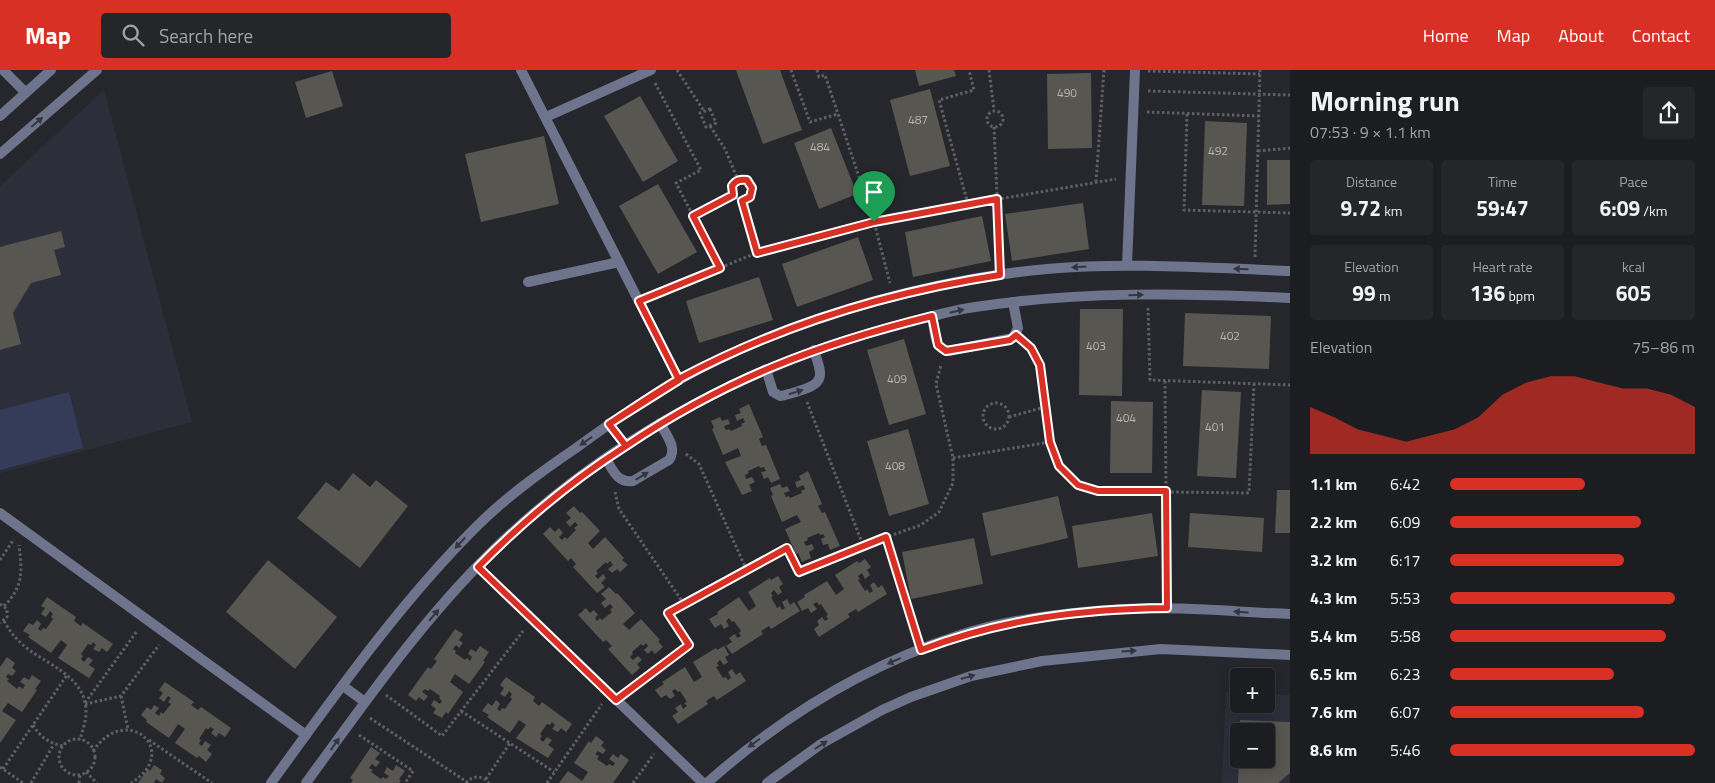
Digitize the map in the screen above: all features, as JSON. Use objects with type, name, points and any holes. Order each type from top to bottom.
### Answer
[{"type":"street","points":[[3,70],[25,92]]},
{"type":"street","points":[[0,116],[51,70]]},
{"type":"street","points":[[0,154],[97,70]]},
{"type":"street","points":[[521,70],[679,380]]},
{"type":"street","points":[[1127,265],[1135,70]]},
{"type":"street","points":[[546,117],[650,71]]},
{"type":"street","points":[[528,282],[620,262]]},
{"type":"street","points":[[271,783],[397,616],[478,525],[514,493],[609,424],[679,380],[719,359],[790,330],[894,297],[930,287],[1000,275],[1047,269],[1127,265],[1290,272]]},
{"type":"street","points":[[306,783],[418,633],[478,567],[532,514],[606,459],[698,401],[766,368],[814,350],[932,316],[972,307],[1082,296],[1194,294],[1290,298]]},
{"type":"street","points":[[932,316],[938,345],[943,350],[949,351],[1010,340],[1016,335],[1018,328],[1013,302]]},
{"type":"street","points":[[766,368],[772,388],[776,394],[784,396],[803,390],[819,381],[821,373],[814,350]]},
{"type":"street","points":[[609,424],[626,446]]},
{"type":"street","points":[[606,459],[617,476],[624,481],[633,481],[669,460],[672,456],[673,446],[660,424]]},
{"type":"street","points":[[0,512],[306,735]]},
{"type":"street","points":[[478,567],[703,783]]},
{"type":"street","points":[[707,783],[739,754],[808,706],[852,681],[960,635],[1042,617],[1125,608],[1167,608],[1290,614]]},
{"type":"street","points":[[767,783],[821,744],[882,710],[911,697],[971,676],[1052,660],[1161,649],[1290,655]]},
{"type":"street","points":[[343,686],[362,706]]},
{"type":"path","points":[[677,70],[704,112]]},
{"type":"path","points":[[792,70],[810,122],[838,114]]},
{"type":"path","points":[[817,70],[819,77],[826,75],[874,222],[894,297]]},
{"type":"path","points":[[968,204],[939,100],[974,90],[969,70]]},
{"type":"path","points":[[988,70],[994,110]]},
{"type":"path","points":[[1096,182],[1104,70]]},
{"type":"path","points":[[1135,70],[1260,72],[1255,270]]},
{"type":"path","points":[[650,71],[701,170],[676,183],[720,268]]},
{"type":"path","points":[[1134,91],[1290,95]]},
{"type":"path","points":[[710,109],[716,123],[706,127],[700,113],[704,112],[710,109]]},
{"type":"path","points":[[994,110],[987,117],[990,126],[994,127]]},
{"type":"path","points":[[994,110],[999,111],[1004,119],[1003,123],[994,127]]},
{"type":"path","points":[[1134,112],[1259,116]]},
{"type":"path","points":[[1187,114],[1184,210],[1290,213]]},
{"type":"path","points":[[710,126],[725,150],[738,180]]},
{"type":"path","points":[[994,127],[1000,275]]},
{"type":"path","points":[[1258,150],[1290,148]]},
{"type":"path","points":[[639,301],[757,253],[874,222],[1131,176]]},
{"type":"path","points":[[742,201],[750,197],[752,188],[747,180],[738,180],[732,186],[733,195],[742,201],[757,253]]},
{"type":"path","points":[[693,216],[733,195]]},
{"type":"path","points":[[1148,295],[1150,380],[1290,384]]},
{"type":"path","points":[[1016,335],[1031,348],[1040,365],[1050,442],[1059,466],[1078,485],[1098,491],[1249,494],[1254,384]]},
{"type":"path","points":[[546,783],[613,696],[689,645],[668,613],[787,548],[799,572],[862,545],[921,525],[938,512],[953,483],[953,458],[936,384],[940,367],[949,351]]},
{"type":"path","points":[[1165,381],[1167,608]]},
{"type":"path","points":[[803,390],[862,545]]},
{"type":"path","points":[[1009,417],[1005,406],[994,403],[989,405],[983,415],[988,425],[992,428],[1003,426],[1009,417],[1045,407]]},
{"type":"path","points":[[953,458],[1050,442]]},
{"type":"path","points":[[673,446],[699,464],[747,571]]},
{"type":"path","points":[[617,476],[615,493],[619,509],[684,604]]},
{"type":"path","points":[[0,560],[18,535],[22,569],[21,579],[12,598],[2,605],[8,613],[4,621],[0,623]]},
{"type":"path","points":[[886,537],[921,650]]},
{"type":"path","points":[[85,704],[146,619]]},
{"type":"path","points":[[376,688],[442,736],[532,619]]},
{"type":"path","points":[[4,621],[16,639],[67,675],[78,687],[85,704],[85,722],[80,740]]},
{"type":"path","points":[[85,704],[121,696],[167,634]]},
{"type":"path","points":[[24,783],[2,768],[34,725],[67,675]]},
{"type":"path","points":[[121,696],[128,729]]},
{"type":"path","points":[[362,706],[467,782],[476,777],[487,781],[510,743]]},
{"type":"path","points":[[461,712],[554,772]]},
{"type":"path","points":[[34,725],[42,737],[54,744],[63,746]]},
{"type":"path","points":[[347,727],[413,771],[404,783]]},
{"type":"path","points":[[93,751],[105,737],[113,733],[128,729],[137,731],[212,783]]},
{"type":"path","points":[[131,783],[143,773],[152,760],[151,745],[147,739]]},
{"type":"path","points":[[73,740],[80,740],[87,742],[93,751],[94,761],[92,767],[86,772],[80,775],[73,775],[62,767],[59,754],[63,746],[73,740]]},
{"type":"path","points":[[31,783],[54,744]]},
{"type":"path","points":[[633,783],[662,744]]},
{"type":"path","points":[[86,772],[97,783]]},
{"type":"path","points":[[79,783],[80,775]]},
{"type":"shaded area","points":[[104,90],[192,422],[0,473],[0,186]]},
{"type":"shaded area","points":[[69,392],[83,448],[0,470],[0,410]]},
{"type":"shaded area","points":[[1226,692],[1230,692],[1230,713],[1275,713],[1275,694],[1290,695],[1290,783],[1222,783]]},
{"type":"building","points":[[736,70],[780,70],[802,130],[763,144]]},
{"type":"building","points":[[915,70],[954,70],[956,76],[919,86]]},
{"type":"building","points":[[332,71],[343,106],[306,118],[295,82]]},
{"type":"building","points":[[1091,73],[1092,148],[1048,149],[1047,74]]},
{"type":"building","points":[[930,89],[950,166],[910,176],[890,100]]},
{"type":"building","points":[[640,96],[678,161],[643,182],[604,116]]},
{"type":"building","points":[[1205,121],[1247,123],[1244,206],[1202,205]]},
{"type":"building","points":[[831,128],[857,194],[819,209],[794,143]]},
{"type":"building","points":[[544,136],[559,204],[481,222],[465,154]]},
{"type":"building","points":[[1267,160],[1290,160],[1290,204],[1267,205]]},
{"type":"building","points":[[658,184],[697,252],[658,274],[619,206]]},
{"type":"building","points":[[1083,203],[1089,249],[1012,261],[1005,214]]},
{"type":"building","points":[[982,216],[991,261],[913,277],[905,232]]},
{"type":"building","points":[[61,231],[65,247],[54,250],[61,275],[31,283],[13,313],[21,344],[0,350],[0,247]]},
{"type":"building","points":[[858,237],[873,280],[797,307],[782,264]]},
{"type":"building","points":[[759,277],[773,320],[699,343],[686,301]]},
{"type":"building","points":[[1080,309],[1123,309],[1122,396],[1079,395]]},
{"type":"building","points":[[1185,313],[1271,316],[1269,369],[1183,366]]},
{"type":"building","points":[[904,339],[926,414],[889,425],[867,350]]},
{"type":"building","points":[[1202,390],[1241,392],[1236,478],[1197,476]]},
{"type":"building","points":[[1111,401],[1153,402],[1152,473],[1110,473]]},
{"type":"building","points":[[749,404],[763,437],[759,439],[762,446],[766,445],[780,479],[771,483],[768,477],[764,479],[761,472],[766,471],[764,467],[760,468],[759,466],[748,471],[749,473],[745,475],[746,479],[752,477],[755,482],[749,485],[752,491],[742,495],[725,462],[741,456],[738,448],[723,455],[712,429],[714,428],[711,421],[720,417],[722,421],[728,419],[730,424],[724,426],[726,430],[729,429],[731,431],[742,426],[741,424],[745,422],[743,418],[737,421],[735,415],[741,413],[739,409]]},
{"type":"building","points":[[908,429],[929,504],[889,516],[867,441]]},
{"type":"building","points":[[808,471],[822,504],[818,506],[822,513],[825,512],[840,546],[830,550],[828,544],[823,545],[821,539],[825,537],[819,533],[807,538],[808,540],[804,542],[806,546],[812,544],[814,549],[809,552],[811,558],[802,562],[798,553],[796,554],[785,529],[801,522],[797,515],[782,522],[771,496],[773,495],[770,488],[780,484],[782,488],[787,486],[790,491],[784,493],[786,497],[789,496],[790,498],[802,493],[801,491],[805,489],[803,485],[797,488],[795,482],[801,480],[799,476]]},
{"type":"building","points":[[353,473],[370,487],[376,480],[408,506],[360,568],[297,518],[326,482],[339,491]]},
{"type":"building","points":[[1277,490],[1290,490],[1290,533],[1275,533]]},
{"type":"building","points":[[1058,496],[1068,538],[991,556],[982,513]]},
{"type":"building","points":[[574,506],[600,531],[588,543],[593,549],[605,537],[628,565],[620,572],[617,569],[612,573],[608,569],[613,565],[610,561],[607,564],[606,562],[596,571],[598,573],[595,576],[598,579],[603,574],[606,578],[601,583],[605,587],[597,593],[573,567],[576,564],[571,558],[568,561],[543,534],[550,527],[555,532],[559,528],[563,533],[559,537],[562,540],[565,537],[567,539],[576,530],[574,528],[578,525],[575,522],[570,527],[566,522],[571,518],[566,513]]},
{"type":"building","points":[[1152,513],[1158,556],[1078,568],[1072,526]]},
{"type":"building","points":[[1190,513],[1264,518],[1262,552],[1188,547]]},
{"type":"building","points":[[974,538],[983,584],[911,599],[902,552]]},
{"type":"building","points":[[865,559],[871,567],[867,570],[870,575],[865,579],[862,573],[858,576],[860,579],[858,580],[865,591],[867,589],[870,593],[873,591],[870,585],[874,582],[878,588],[882,585],[887,594],[858,612],[856,609],[848,614],[850,617],[819,637],[814,629],[819,625],[817,621],[822,617],[825,621],[828,619],[826,616],[828,615],[821,604],[819,605],[817,602],[813,604],[817,609],[811,613],[808,608],[802,611],[797,602],[805,597],[804,595],[827,581],[836,595],[844,589],[835,575],[857,561],[859,563]]},
{"type":"building","points":[[268,560],[337,617],[295,669],[226,612]]},
{"type":"building","points":[[778,576],[783,584],[779,587],[782,592],[778,595],[774,590],[771,593],[777,608],[780,606],[782,610],[785,608],[782,602],[787,599],[790,605],[794,602],[800,611],[771,629],[769,626],[761,631],[763,634],[732,654],[726,646],[732,642],[729,638],[735,634],[737,638],[741,636],[739,633],[741,631],[734,621],[732,622],[729,618],[726,621],[729,626],[724,629],[721,624],[715,628],[709,619],[739,597],[749,611],[756,606],[748,592],[770,578],[771,580]]},
{"type":"building","points":[[609,587],[635,613],[623,624],[629,630],[641,619],[660,640],[658,641],[663,647],[655,654],[652,650],[648,654],[644,650],[648,646],[646,643],[643,646],[641,644],[632,652],[633,654],[630,657],[633,660],[638,656],[642,660],[637,664],[640,668],[632,675],[608,649],[612,646],[606,640],[603,642],[578,615],[586,608],[590,613],[594,610],[598,615],[595,618],[597,621],[600,618],[602,620],[612,612],[610,610],[613,607],[610,604],[605,608],[601,603],[606,599],[601,594]]},
{"type":"building","points":[[47,597],[76,617],[74,621],[81,626],[83,623],[113,644],[107,652],[102,648],[99,652],[93,649],[96,645],[93,642],[91,645],[88,644],[81,654],[83,656],[81,659],[84,662],[88,657],[93,660],[89,665],[95,669],[89,678],[58,658],[67,645],[61,640],[51,653],[28,637],[30,635],[23,631],[29,623],[33,625],[37,620],[41,624],[38,629],[41,631],[43,628],[46,629],[53,619],[51,617],[53,614],[50,611],[46,617],[41,614],[45,608],[41,606]]},
{"type":"building","points":[[455,629],[463,634],[459,640],[463,643],[459,648],[456,645],[453,649],[456,651],[455,653],[465,660],[467,658],[470,661],[472,657],[468,654],[471,649],[476,652],[480,646],[489,652],[483,661],[485,662],[469,684],[455,674],[450,682],[463,692],[448,714],[446,712],[442,718],[433,713],[436,709],[431,705],[434,700],[440,704],[442,701],[439,698],[440,696],[430,689],[428,691],[425,689],[422,692],[428,696],[424,701],[419,697],[416,701],[408,695],[428,667],[431,669],[437,661],[434,659]]},
{"type":"building","points":[[724,646],[729,655],[725,657],[728,662],[724,665],[720,660],[717,663],[719,666],[716,667],[723,678],[726,677],[728,680],[731,678],[728,672],[732,669],[736,675],[740,672],[746,681],[717,700],[714,696],[706,701],[708,704],[678,724],[672,716],[678,712],[675,708],[681,704],[683,709],[687,706],[684,703],[687,702],[680,691],[678,692],[675,689],[672,691],[675,696],[670,699],[666,695],[661,698],[655,690],[664,684],[662,682],[685,667],[694,682],[702,677],[693,662],[716,648],[717,650]]},
{"type":"building","points":[[7,657],[15,663],[12,668],[16,671],[12,676],[8,674],[6,677],[9,679],[7,681],[17,689],[19,686],[23,689],[25,685],[20,682],[24,677],[29,680],[32,675],[41,681],[22,712],[8,703],[2,711],[16,720],[0,743],[0,667]]},
{"type":"building","points":[[506,677],[535,697],[533,701],[539,706],[542,702],[572,724],[566,732],[561,728],[558,732],[552,729],[555,725],[552,722],[550,725],[547,724],[540,734],[542,736],[540,739],[543,742],[547,737],[552,740],[548,745],[554,749],[548,758],[516,738],[526,725],[519,720],[510,733],[487,717],[489,715],[482,711],[488,703],[492,706],[496,700],[500,704],[497,709],[500,711],[502,708],[505,709],[512,699],[510,697],[512,694],[509,691],[505,697],[500,694],[504,688],[500,685]]},
{"type":"building","points":[[165,682],[194,702],[191,705],[198,710],[201,707],[231,728],[225,737],[219,733],[216,737],[211,733],[214,729],[210,727],[208,730],[206,728],[199,739],[201,740],[199,744],[202,746],[205,741],[211,745],[207,750],[212,754],[206,762],[175,743],[185,729],[178,724],[169,738],[146,722],[147,720],[141,715],[147,707],[151,710],[154,705],[159,708],[155,713],[159,716],[171,704],[168,702],[171,698],[168,696],[164,702],[159,698],[163,693],[159,690]]},
{"type":"building","points":[[1240,720],[1290,722],[1290,773],[1278,783],[1238,783],[1239,768],[1275,768],[1275,723],[1240,723]]},
{"type":"building","points":[[596,736],[604,742],[601,746],[606,750],[603,754],[598,751],[595,754],[599,756],[597,759],[607,766],[609,764],[613,766],[615,763],[609,759],[613,754],[618,758],[621,754],[629,760],[613,783],[559,783],[568,771],[582,781],[588,772],[574,763],[589,741],[591,743]]},
{"type":"building","points":[[371,747],[380,753],[375,759],[380,762],[376,767],[372,764],[369,768],[373,770],[371,772],[381,779],[383,777],[386,779],[389,776],[384,773],[387,767],[393,771],[396,765],[405,771],[399,779],[401,781],[399,783],[351,783],[353,780],[350,778]]},
{"type":"building","points":[[154,765],[162,770],[160,774],[165,778],[162,783],[156,779],[154,783],[138,783],[148,769],[150,771]]},
{"type":"route","points":[[874,222],[766,249],[757,253],[742,201],[750,197],[752,188],[747,180],[743,179],[734,182],[731,190],[733,195],[693,216],[720,268],[639,301],[679,380],[644,400],[609,424],[626,446],[562,490],[532,514],[478,567],[616,700],[689,645],[668,613],[787,548],[799,572],[862,545],[886,537],[921,650],[960,635],[1042,617],[1125,608],[1167,608],[1166,491],[1098,491],[1078,485],[1059,466],[1050,442],[1040,365],[1031,348],[1016,335],[1010,340],[946,351],[938,345],[932,316],[852,338],[766,368],[698,401],[626,446],[609,424],[644,400],[679,380],[719,359],[758,342],[840,313],[922,289],[1000,275],[997,199],[874,222]]}]
